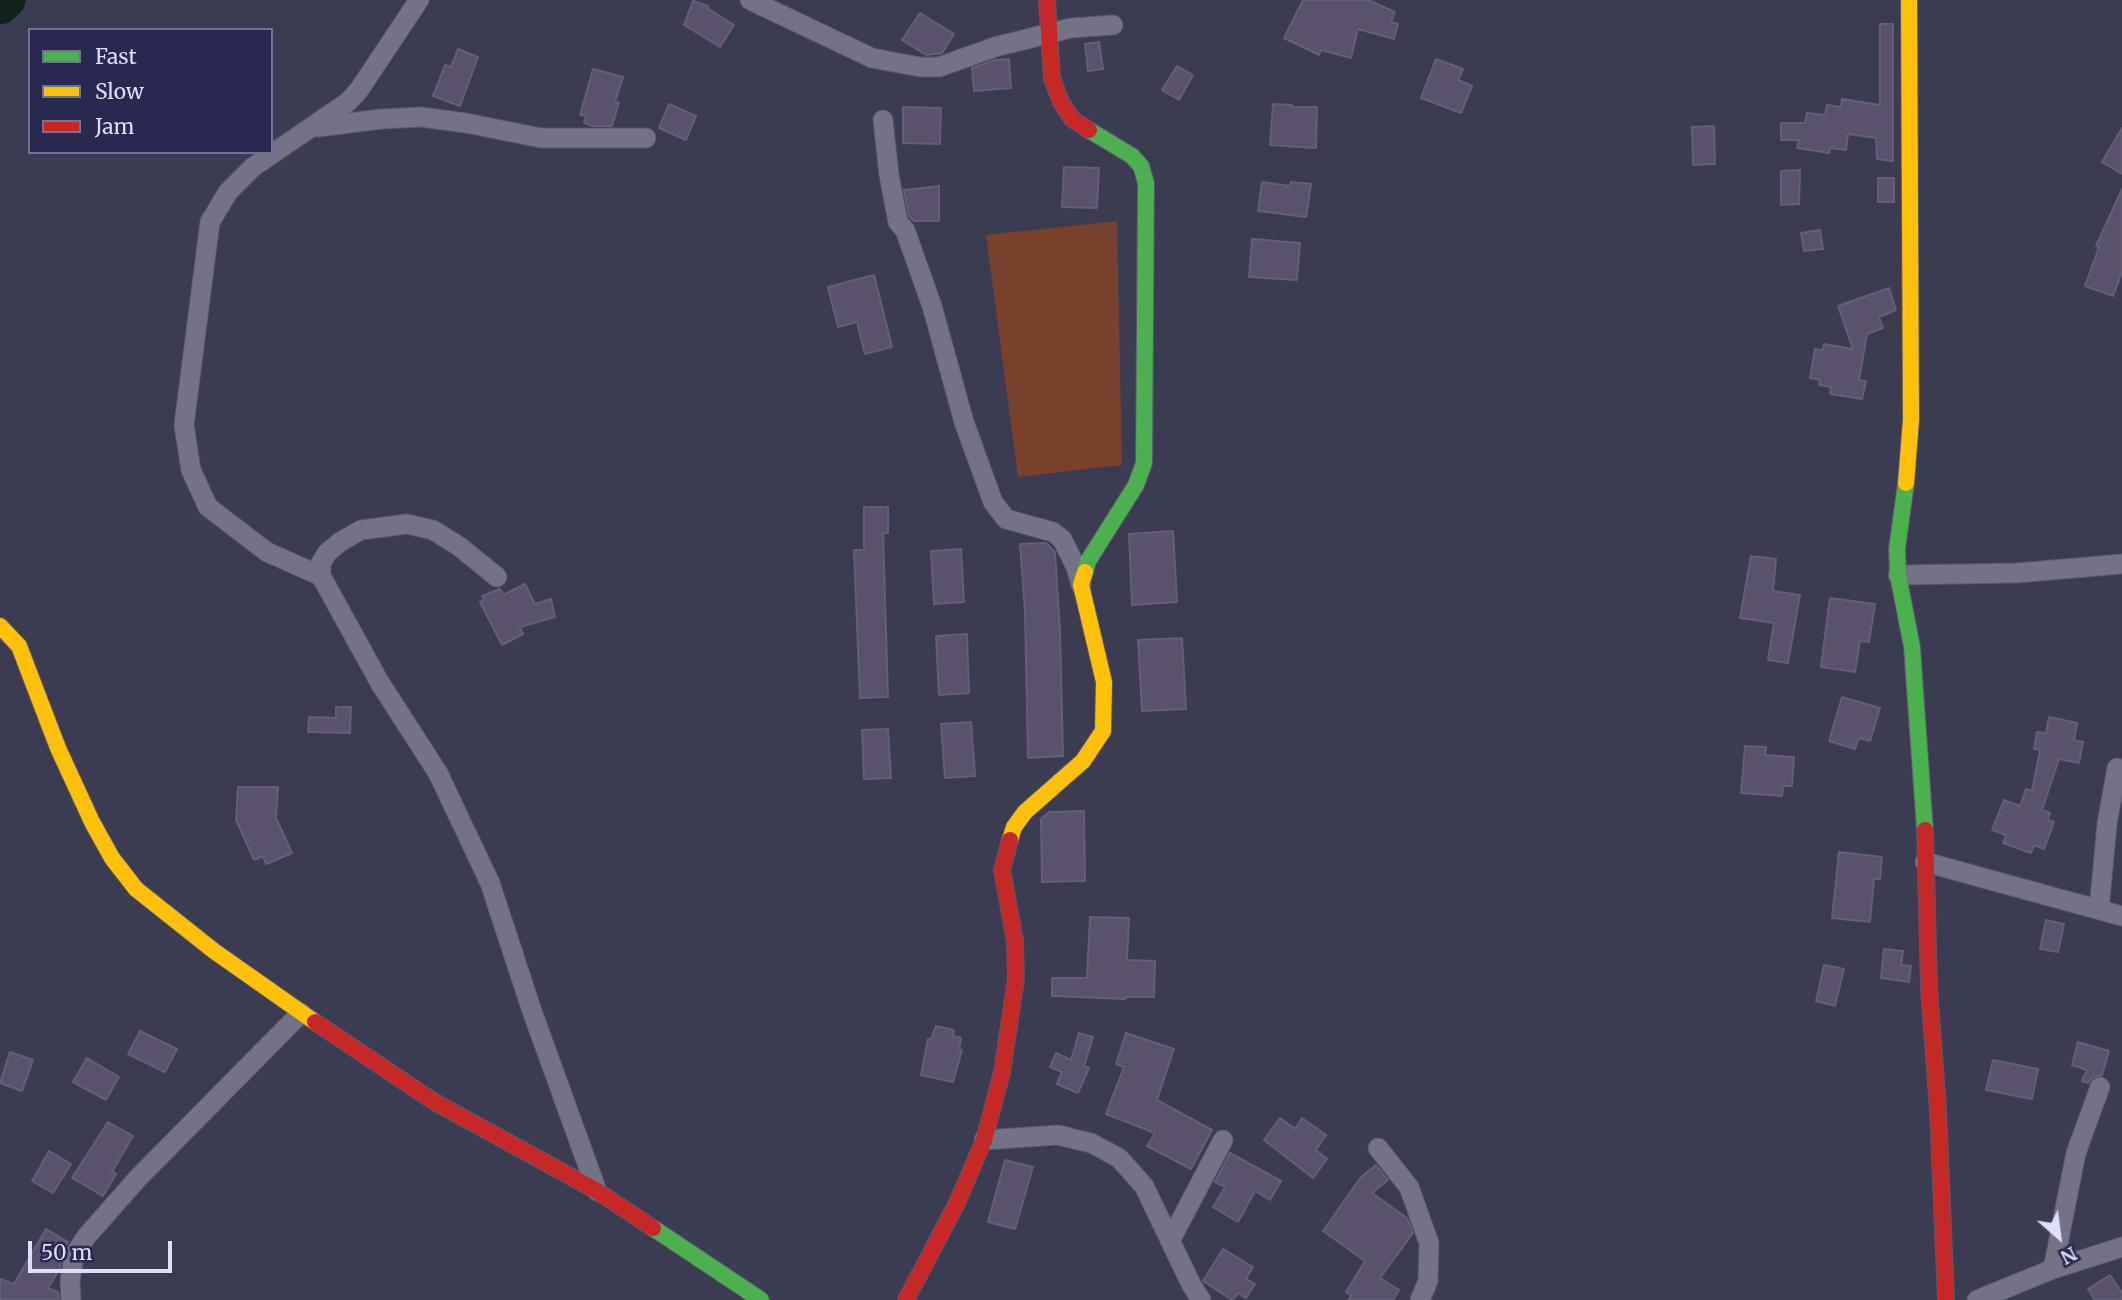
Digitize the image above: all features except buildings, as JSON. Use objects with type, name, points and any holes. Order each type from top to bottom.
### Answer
[{"type":"street","points":[[273,153],[336,111],[359,90],[419,0]]},
{"type":"street","points":[[750,0],[872,58],[920,67],[939,67],[995,47],[1071,28],[1112,25]]},
{"type":"street","points":[[1047,0],[1049,57],[1052,78],[1061,102],[1072,119],[1132,156],[1141,166],[1146,183],[1144,463],[1136,485],[1088,561],[1080,584]]},
{"type":"street","points":[[1909,0],[1911,419],[1898,549],[1898,575],[1912,647],[1924,806],[1929,988],[1938,1109],[1946,1300]]},
{"type":"street","points":[[310,128],[358,121],[421,117],[541,138],[646,138]]},
{"type":"street","points":[[883,120],[888,176],[898,222],[905,230],[932,306],[964,422],[993,502],[1006,519],[1053,532],[1062,539],[1076,567],[1104,682],[1103,731],[1083,761],[1025,812],[1014,827],[1002,870],[1015,941],[1016,978],[1002,1072],[984,1140],[957,1203],[906,1300]]},
{"type":"street","points":[[272,154],[253,167],[228,192],[210,222],[184,425],[191,470],[208,507],[267,552],[321,576]]},
{"type":"street","points":[[497,577],[460,547],[433,530],[407,524],[361,530],[340,542],[327,553],[321,563],[321,576],[380,683],[438,773],[489,883],[531,1011],[597,1191]]},
{"type":"street","points":[[1898,575],[2017,573],[2122,564]]},
{"type":"street","points":[[0,626],[19,646],[58,748],[92,822],[130,883],[214,951],[300,1013],[433,1101],[597,1191],[761,1300]]},
{"type":"street","points":[[2099,910],[2107,824],[2117,768]]},
{"type":"street","points":[[1925,862],[2122,916]]},
{"type":"street","points":[[71,1300],[70,1281],[74,1256],[86,1237],[138,1178],[300,1013]]},
{"type":"street","points":[[2053,1269],[2077,1153],[2100,1087]]},
{"type":"street","points":[[984,1140],[1058,1135],[1091,1143],[1119,1158],[1144,1186],[1201,1300]]},
{"type":"street","points":[[1170,1241],[1223,1140]]},
{"type":"street","points":[[1378,1148],[1409,1187],[1423,1220],[1429,1242],[1428,1281],[1420,1300]]},
{"type":"street","points":[[1977,1300],[2053,1269],[2122,1247]]},
{"type":"shaded area","points":[[1117,221],[1122,465],[1018,477],[986,235]]},
{"type":"waterway","points":[[0,7],[8,0]]},
{"type":"traffic: fast","points":[[1085,572],[1088,561],[1136,485],[1144,463],[1146,183],[1141,166],[1132,156],[1089,130]]},
{"type":"traffic: fast","points":[[1906,483],[1897,549],[1898,575],[1912,647],[1925,830]]},
{"type":"traffic: fast","points":[[653,1228],[761,1300]]},
{"type":"traffic: slow","points":[[1906,483],[1911,420],[1909,0]]},
{"type":"traffic: slow","points":[[1010,840],[1014,827],[1025,812],[1083,761],[1103,731],[1104,682],[1081,585],[1085,572]]},
{"type":"traffic: slow","points":[[0,626],[19,646],[58,748],[92,822],[112,858],[136,889],[214,951],[315,1022]]},
{"type":"traffic: jam","points":[[1047,0],[1052,78],[1061,102],[1072,119],[1089,130]]},
{"type":"traffic: jam","points":[[1925,830],[1929,988],[1938,1109],[1946,1300]]},
{"type":"traffic: jam","points":[[906,1300],[957,1203],[984,1140],[1002,1072],[1016,979],[1015,941],[1002,870],[1010,840]]},
{"type":"traffic: jam","points":[[315,1022],[433,1101],[597,1191],[653,1228]]}]
